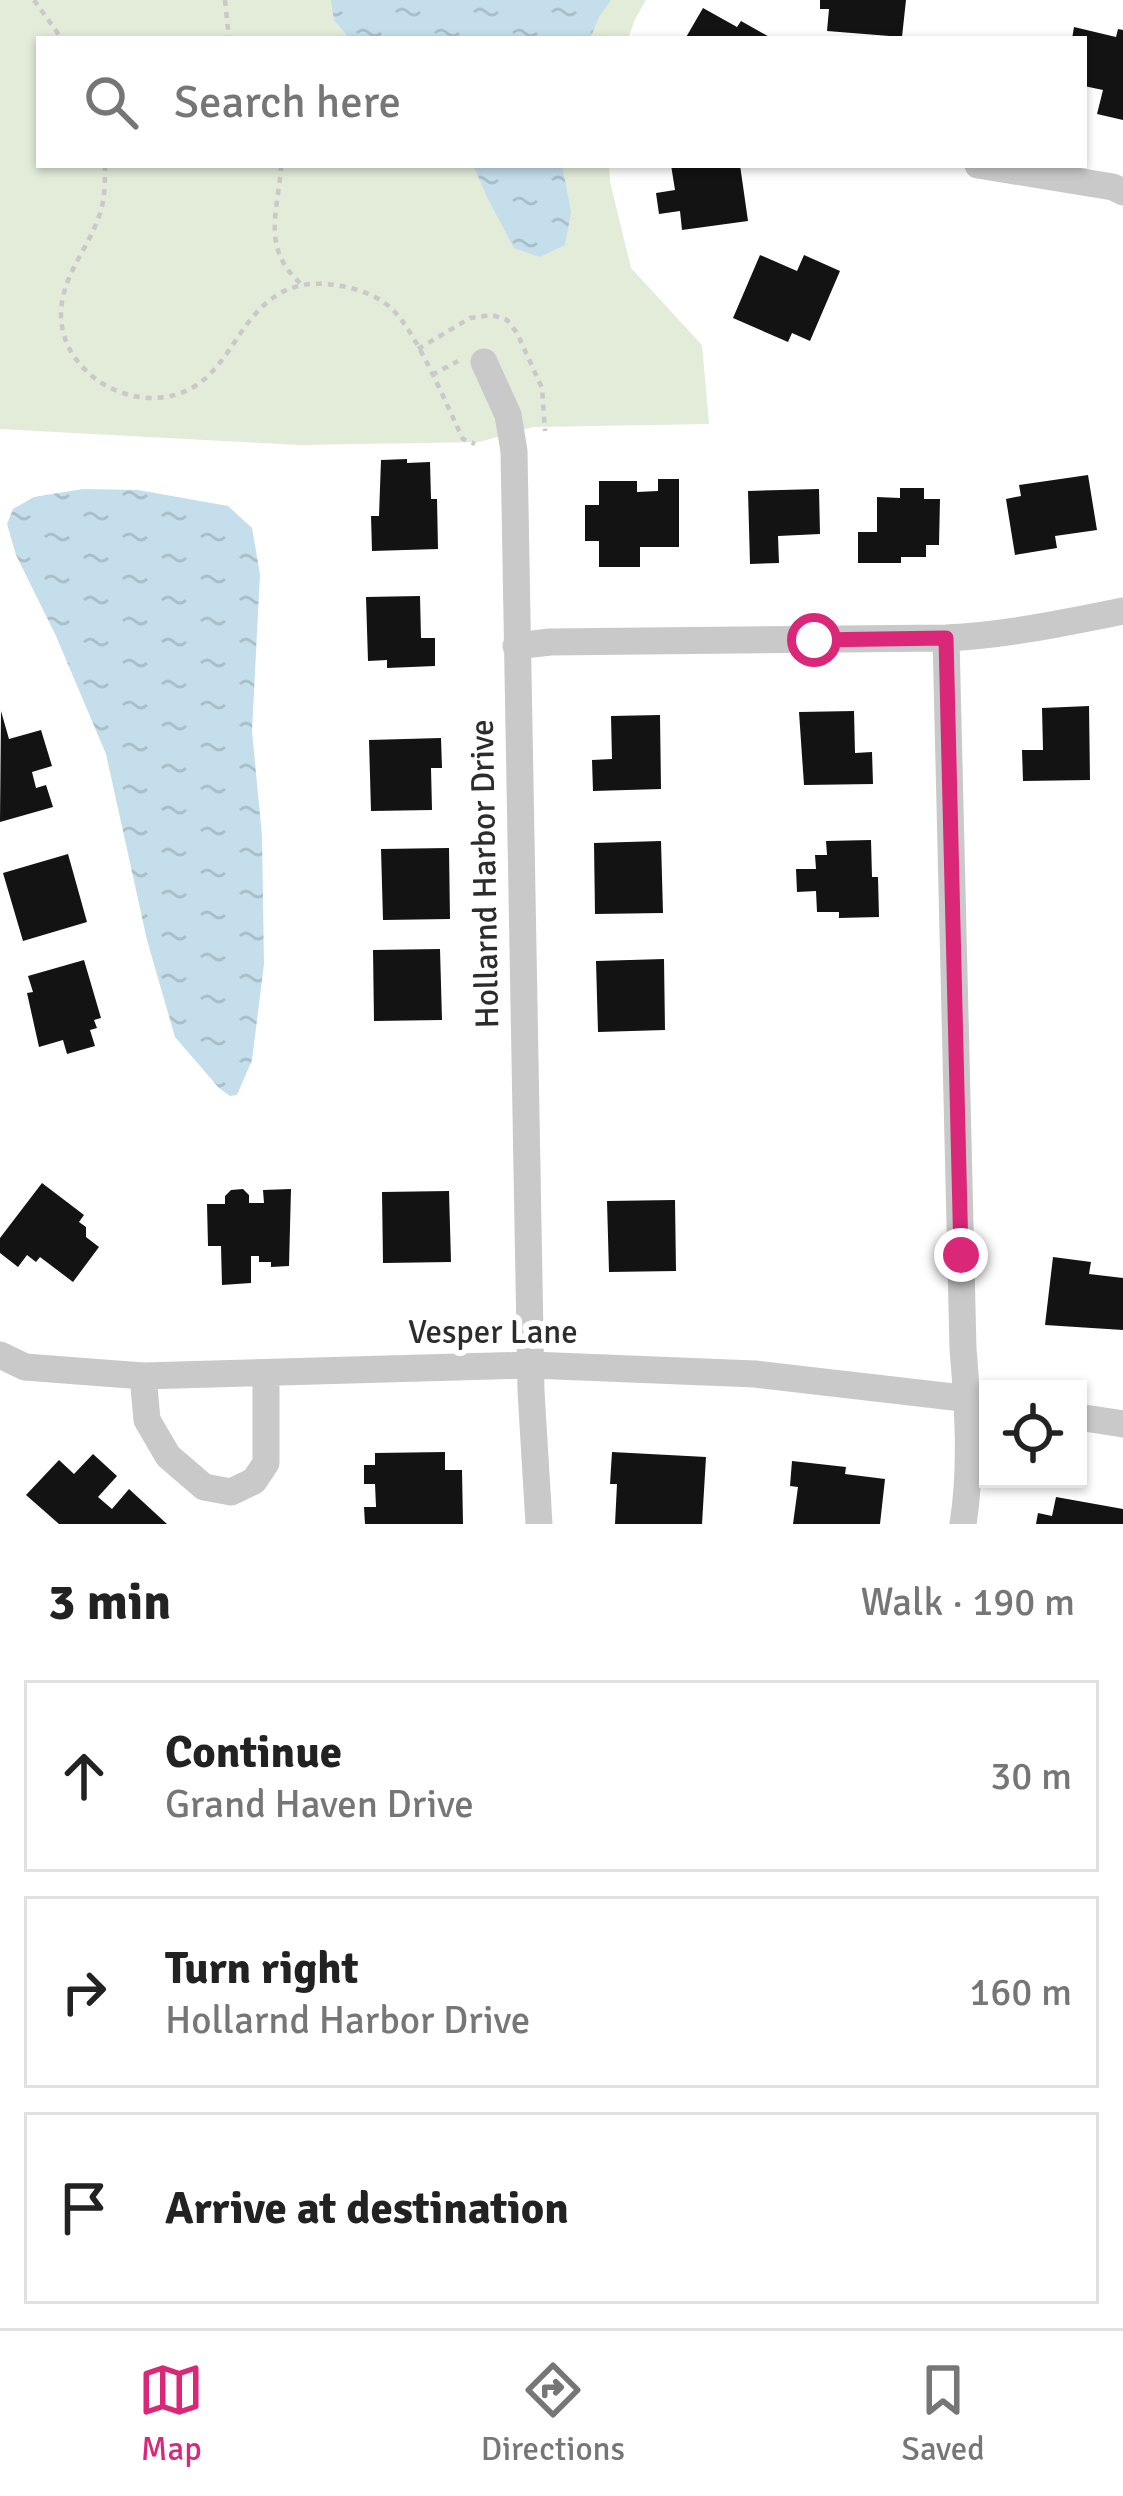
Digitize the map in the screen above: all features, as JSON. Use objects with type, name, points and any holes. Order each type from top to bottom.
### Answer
[{"type":"street","points":[[996,168],[1123,192]]},
{"type":"street","name":"Hollarnd Harbor Drive","points":[[484,362],[508,415],[514,451],[531,1378],[539,1524]]},
{"type":"street","points":[[516,646],[946,638],[1050,626],[1123,610]]},
{"type":"street","points":[[946,638],[963,1349],[978,1399],[963,1524]]},
{"type":"street","name":"Vesper Lane","points":[[0,1355],[25,1367],[142,1376],[755,1374],[978,1399]]},
{"type":"street","points":[[142,1376],[147,1420],[168,1456],[204,1487],[231,1492],[254,1481],[266,1463],[266,1373]]},
{"type":"street","points":[[1087,1418],[1123,1424]]},
{"type":"path","points":[[34,0],[60,36]]},
{"type":"path","points":[[226,0],[229,36]]},
{"type":"path","points":[[105,168],[98,221],[64,286],[61,314],[71,355],[88,376],[112,390],[140,396],[165,397],[189,390],[212,375],[260,308],[279,293],[301,284],[352,288],[395,311],[464,440],[476,444]]},
{"type":"path","points":[[281,168],[273,222],[277,250],[301,284]]},
{"type":"green space","points":[[0,0],[646,0],[629,36],[36,36],[36,168],[609,168],[631,268],[702,345],[709,424],[533,427],[479,442],[299,445],[0,429]]},
{"type":"water","points":[[331,0],[611,0],[591,36],[347,36],[334,20]]},
{"type":"water","points":[[474,168],[563,168],[571,212],[565,245],[540,257],[514,248]]},
{"type":"water","points":[[83,489],[138,490],[228,506],[252,528],[260,574],[252,731],[262,836],[264,964],[252,1060],[237,1095],[219,1088],[175,1037],[147,940],[106,754],[16,555],[7,524],[13,509],[34,497]]},
{"type":"building","points":[[820,0],[906,0],[902,36],[827,31],[829,9],[820,9]]},
{"type":"building","points":[[703,8],[737,27],[741,21],[768,36],[687,36]]},
{"type":"building","points":[[1074,27],[1116,37],[1118,29],[1123,30],[1123,120],[1097,114],[1103,90],[1087,87],[1087,36],[1072,36]]},
{"type":"building","points":[[671,168],[740,168],[748,221],[682,230],[680,211],[659,214],[656,193],[675,190]]},
{"type":"building","points":[[760,255],[797,271],[804,255],[840,271],[810,341],[792,333],[788,342],[733,318]]},
{"type":"building","points":[[407,459],[407,463],[430,462],[438,549],[372,551],[371,516],[379,516],[381,460]]},
{"type":"building","points":[[1088,475],[1097,530],[1055,536],[1057,548],[1015,555],[1006,499],[1021,496],[1019,485]]},
{"type":"building","points":[[658,479],[679,479],[679,547],[640,547],[640,567],[599,567],[599,541],[585,541],[585,505],[599,505],[599,481],[637,481],[637,492],[658,491]]},
{"type":"building","points":[[900,488],[924,488],[924,499],[940,499],[939,545],[926,545],[926,557],[901,557],[901,563],[858,563],[858,532],[877,532],[877,497],[900,498]]},
{"type":"building","points":[[819,489],[820,534],[778,536],[779,563],[750,564],[748,491]]},
{"type":"building","points":[[420,596],[421,638],[435,638],[435,666],[387,668],[387,660],[368,661],[366,597]]},
{"type":"building","points":[[1089,706],[1090,780],[1023,781],[1022,750],[1043,750],[1042,708]]},
{"type":"building","points":[[1,711],[9,739],[41,730],[52,766],[32,772],[36,788],[46,785],[53,807],[0,822]]},
{"type":"building","points":[[854,711],[855,753],[872,752],[873,784],[804,785],[799,712]]},
{"type":"building","points":[[660,715],[661,789],[593,791],[592,760],[612,759],[611,716]]},
{"type":"building","points":[[441,738],[442,768],[431,768],[432,810],[371,811],[369,740]]},
{"type":"building","points":[[871,840],[879,917],[839,918],[839,912],[817,912],[816,891],[797,892],[796,869],[816,869],[815,855],[827,855],[826,841]]},
{"type":"building","points":[[661,841],[663,913],[595,914],[594,843]]},
{"type":"building","points":[[449,848],[450,919],[383,920],[381,849]]},
{"type":"building","points":[[68,854],[87,922],[23,941],[3,873]]},
{"type":"building","points":[[440,949],[442,1020],[374,1021],[373,950]]},
{"type":"building","points":[[664,959],[665,1030],[598,1032],[596,961]]},
{"type":"building","points":[[84,960],[101,1018],[94,1020],[97,1028],[90,1030],[95,1046],[67,1054],[63,1040],[39,1047],[28,976]]},
{"type":"building","points":[[42,1183],[84,1215],[79,1222],[86,1227],[86,1237],[99,1247],[73,1282],[40,1257],[36,1262],[27,1255],[18,1267],[0,1253],[0,1238]]},
{"type":"building","points":[[243,1189],[249,1203],[264,1203],[263,1190],[291,1189],[289,1266],[271,1267],[271,1262],[251,1256],[251,1283],[222,1285],[221,1246],[208,1246],[207,1204],[225,1204],[231,1190]]},
{"type":"building","points":[[449,1191],[451,1262],[383,1263],[382,1192]]},
{"type":"building","points":[[675,1200],[676,1271],[609,1272],[607,1201]]},
{"type":"building","points":[[1053,1257],[1091,1262],[1089,1274],[1123,1278],[1123,1330],[1045,1325]]},
{"type":"building","points":[[445,1452],[445,1470],[462,1470],[463,1524],[365,1524],[364,1507],[376,1507],[375,1484],[364,1484],[364,1465],[375,1465],[375,1453]]},
{"type":"building","points":[[612,1452],[706,1457],[702,1524],[615,1524],[617,1484],[610,1484]]},
{"type":"building","points":[[93,1454],[117,1476],[98,1497],[112,1509],[129,1489],[167,1524],[59,1524],[26,1495],[59,1460],[74,1474]]},
{"type":"building","points":[[792,1461],[846,1467],[845,1474],[885,1479],[880,1524],[793,1524],[798,1487],[790,1486]]},
{"type":"building","points":[[1056,1497],[1123,1509],[1123,1524],[1036,1524],[1038,1513],[1052,1516]]},
{"type":"route","points":[[814,640],[946,638],[961,1255]]}]
